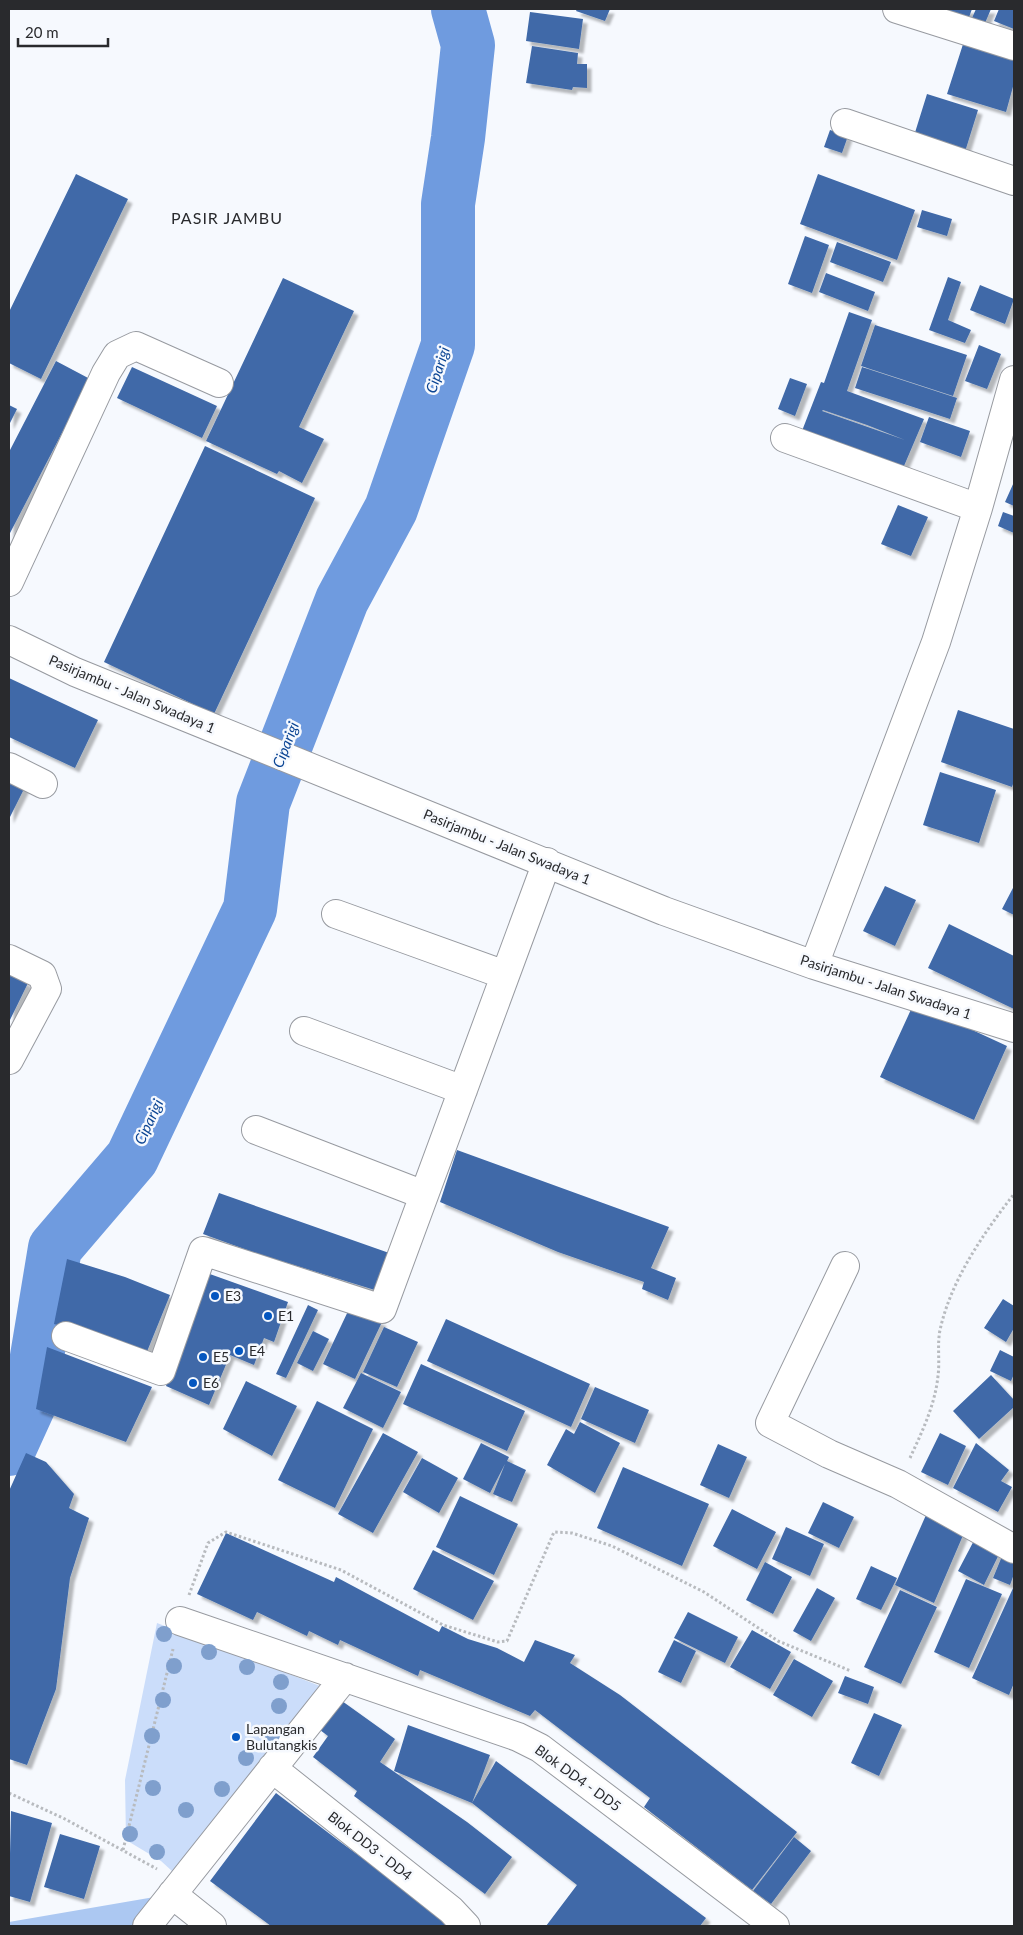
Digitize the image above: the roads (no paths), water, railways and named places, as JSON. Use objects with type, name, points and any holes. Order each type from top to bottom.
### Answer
[{"type":"street","points":[[897,9],[1014,46]]},
{"type":"street","points":[[845,123],[1014,181]]},
{"type":"street","points":[[9,582],[106,373],[117,355],[136,346],[219,383]]},
{"type":"street","points":[[814,965],[936,642],[978,508],[1014,383]]},
{"type":"street","points":[[785,438],[978,508]]},
{"type":"street","name":"Pasirjambu - Jalan Swadaya 1","points":[[9,640],[75,672],[664,911],[814,965],[1014,1028]]},
{"type":"street","points":[[9,767],[43,784]]},
{"type":"street","points":[[66,1336],[161,1371],[203,1251],[382,1309],[547,862]]},
{"type":"street","points":[[336,914],[505,974]]},
{"type":"street","points":[[9,958],[42,975],[46,989],[9,1060]]},
{"type":"street","points":[[304,1032],[463,1090]]},
{"type":"street","points":[[256,1130],[424,1194]]},
{"type":"street","points":[[845,1266],[770,1422],[828,1454],[898,1484],[1014,1549]]},
{"type":"street","name":"Blok DD4 - DD5","points":[[180,1621],[345,1676],[518,1738],[540,1748],[761,1922]]},
{"type":"street","points":[[147,1926],[345,1676]]},
{"type":"street","name":"Blok DD3 - DD4","points":[[272,1768],[451,1910],[466,1926]]},
{"type":"street","points":[[172,1894],[212,1926]]},
{"type":"waterway","name":"Ciparigi","points":[[9,1449],[29,1405],[55,1248],[132,1158],[250,909],[263,803],[342,600],[391,509],[448,345],[448,204],[458,138],[468,45],[458,9]]},
{"type":"place","name":"E3","points":[[215,1296]]},
{"type":"place","name":"E1","points":[[268,1316]]},
{"type":"place","name":"E4","points":[[239,1351]]},
{"type":"place","name":"E5","points":[[203,1357]]},
{"type":"place","name":"E6","points":[[193,1383]]},
{"type":"place","name":"Lapangan Bulutangkis","points":[[236,1737]]},
{"type":"district","name":"PASIR JAMBU","points":[[227,218]]}]
